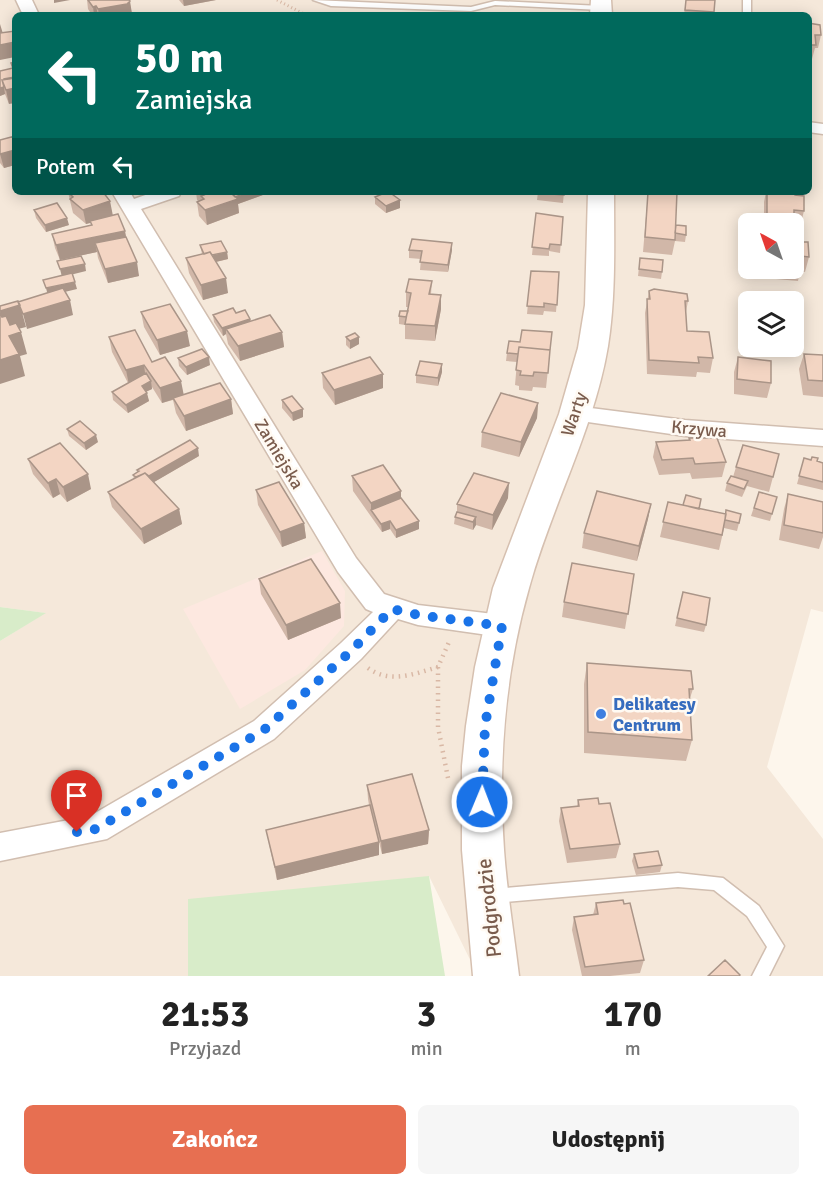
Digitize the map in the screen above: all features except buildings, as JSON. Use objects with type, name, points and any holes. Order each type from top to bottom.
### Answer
[{"type":"main road","name":"Warty","points":[[502,626],[516,570],[575,414],[589,370],[597,326],[601,195]]},
{"type":"main road","name":"Podgrodzie","points":[[496,976],[483,840],[482,766],[487,717],[502,626]]},
{"type":"street","points":[[125,200],[154,195]]},
{"type":"street","name":"Zamiejska","points":[[125,200],[347,565],[375,602],[418,615],[502,626]]},
{"type":"street","name":"Krzywa","points":[[575,414],[685,428],[823,438]]},
{"type":"street","points":[[0,847],[96,829],[264,730],[351,651],[392,609]]},
{"type":"lane","points":[[317,0],[331,3],[471,9],[495,3],[601,8]]},
{"type":"lane","points":[[487,897],[678,880],[717,883],[753,911],[776,946],[760,976]]},
{"type":"path","points":[[277,0],[300,12]]},
{"type":"path","points":[[351,651],[373,672],[397,679],[438,667]]},
{"type":"shaded area","points":[[0,0],[823,0],[823,612],[811,609],[767,767],[823,839],[823,976],[478,976],[429,876],[188,976],[0,976],[0,641],[45,613],[0,607]]},
{"type":"shaded area","points":[[322,551],[345,591],[344,626],[305,670],[240,709],[183,609]]},
{"type":"green space","points":[[0,607],[46,613],[0,641]]},
{"type":"green space","points":[[429,876],[445,976],[188,976],[188,899]]},
{"type":"place","name":"Delikatesy Centrum","points":[[601,714]]},
{"type":"route","points":[[77,832],[96,829],[264,730],[351,651],[392,609],[418,615],[502,626],[485,726],[482,802]]}]
